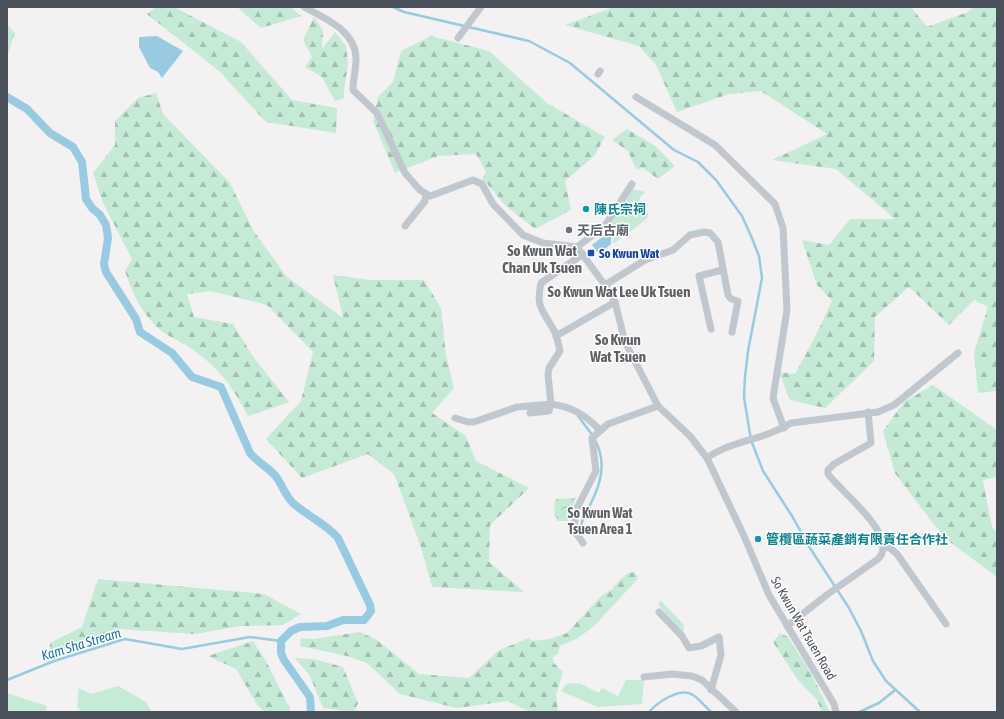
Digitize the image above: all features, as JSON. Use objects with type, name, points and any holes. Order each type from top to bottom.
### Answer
[{"type":"street","points":[[304,7],[338,25],[348,37],[355,50],[356,60],[353,90],[376,112],[405,173],[426,194],[433,195],[473,180],[478,181],[482,184],[493,204],[504,218],[523,235],[543,243],[577,247],[605,226],[632,184]]},
{"type":"street","points":[[460,35],[481,7]]},
{"type":"street","points":[[636,97],[715,145],[775,204],[783,228],[787,310],[773,398],[784,428]]},
{"type":"street","points":[[405,226],[425,201],[426,194]]},
{"type":"street","points":[[605,285],[645,260],[673,250],[690,235],[704,232],[710,233],[718,242],[722,270],[728,295],[731,299],[738,301],[732,332]]},
{"type":"street","name":"So Kwun Wat Tsuen Road","points":[[577,247],[605,285],[615,302],[624,342],[658,406],[690,436],[707,458],[741,529],[769,595],[834,704],[836,712]]},
{"type":"street","points":[[550,407],[549,368],[559,354],[556,336],[538,303],[541,283],[582,254]]},
{"type":"street","points":[[710,329],[699,276],[722,270]]},
{"type":"street","points":[[556,336],[615,302]]},
{"type":"street","points":[[707,458],[718,449],[784,428],[791,423],[868,412],[878,412],[894,406],[958,353]]},
{"type":"street","points":[[596,434],[608,424],[658,406]]},
{"type":"street","points":[[455,418],[474,422],[517,407],[575,409],[587,416],[596,434],[596,471],[577,508],[574,521],[576,533],[583,543]]},
{"type":"street","points":[[530,413],[550,407]]},
{"type":"street","points":[[788,626],[830,593],[878,559],[883,552],[884,547],[875,526],[828,474],[828,470],[832,466],[871,444],[868,412]]},
{"type":"street","points":[[884,547],[890,548],[897,554],[946,624]]},
{"type":"street","points":[[659,612],[682,636],[689,648],[697,647],[719,637],[721,655],[710,690]]},
{"type":"street","points":[[644,677],[672,674],[692,676],[702,680],[710,690],[736,712]]},
{"type":"green space","points":[[156,7],[174,7],[241,42],[292,100],[337,108],[336,133],[266,122],[219,71],[147,14]]},
{"type":"green space","points":[[237,7],[291,7],[301,16],[261,28]]},
{"type":"green space","points":[[614,7],[911,7],[927,27],[968,12],[974,7],[997,7],[997,391],[978,393],[974,353],[988,307],[974,300],[949,325],[909,287],[875,317],[874,361],[825,408],[790,400],[779,372],[795,374],[832,301],[817,285],[802,240],[829,245],[850,219],[895,219],[836,169],[772,160],[827,134],[761,91],[729,94],[677,112],[656,65],[639,46],[565,25]]},
{"type":"green space","points":[[314,17],[323,30],[322,49],[335,32],[346,46],[348,63],[343,99],[335,101],[322,77],[305,67],[312,57],[303,40]]},
{"type":"green space","points":[[7,25],[15,33],[7,57]]},
{"type":"green space","points":[[431,36],[489,51],[547,103],[605,137],[594,156],[565,181],[571,210],[535,229],[505,205],[482,178],[486,172],[476,154],[438,156],[395,173],[373,121],[378,97],[393,82],[401,51]]},
{"type":"green space","points":[[156,93],[163,114],[230,183],[253,230],[287,277],[343,318],[333,275],[370,280],[424,280],[441,308],[446,355],[454,388],[432,413],[466,436],[476,461],[529,488],[490,525],[489,562],[524,592],[432,587],[421,547],[394,474],[368,454],[302,478],[266,439],[301,401],[313,352],[267,305],[211,291],[187,294],[194,317],[233,324],[254,358],[289,402],[248,416],[231,387],[210,363],[183,343],[168,336],[160,330],[145,313],[134,294],[125,271],[132,259],[103,203],[93,173],[115,145],[115,121],[138,98]]},
{"type":"green space","points":[[627,129],[654,145],[675,166],[658,179],[643,168],[636,169],[628,151],[612,140]]},
{"type":"green space","points":[[633,189],[645,192],[639,198],[649,216],[613,244],[611,224]]},
{"type":"green space","points":[[933,385],[997,430],[997,477],[983,480],[992,527],[997,532],[997,577],[951,543],[932,522],[895,473],[883,431],[904,402]]},
{"type":"green space","points":[[576,498],[570,511],[568,521],[558,521],[554,514],[555,499]]},
{"type":"green space","points":[[634,572],[638,577],[635,582],[593,627],[578,638],[560,646],[558,654],[553,657],[553,662],[563,672],[556,695],[558,712],[530,712],[508,701],[457,708],[400,694],[367,663],[347,656],[300,646],[301,638],[313,639],[360,632],[377,640],[419,674],[469,678],[499,650],[529,638],[532,641],[550,639],[567,633],[601,596],[611,590],[628,573]]},
{"type":"green space","points":[[98,579],[264,594],[301,614],[283,625],[240,626],[195,634],[118,629],[81,641],[49,657],[50,643],[82,627]]},
{"type":"green space","points":[[661,601],[684,625],[683,632],[659,606],[659,602]]},
{"type":"green space","points":[[780,633],[788,637],[812,675],[830,712],[822,712],[817,700],[798,680],[773,642]]},
{"type":"green space","points":[[253,641],[267,663],[290,709],[289,712],[265,712],[258,706],[236,669],[208,656]]},
{"type":"green space","points":[[295,658],[314,659],[343,667],[358,703],[354,712],[323,708],[310,676]]},
{"type":"green space","points":[[626,680],[644,680],[642,704],[598,707],[561,691],[566,684],[579,683],[599,693],[602,688],[618,696]]},
{"type":"green space","points":[[118,686],[146,702],[152,712],[81,712],[77,706],[79,688],[91,694]]},
{"type":"green space","points":[[7,693],[47,706],[46,712],[7,712]]},
{"type":"water","points":[[157,36],[183,51],[162,78],[158,72],[150,68],[139,47],[139,37]]},
{"type":"water","points":[[606,234],[611,235],[611,244],[599,254],[592,245]]},
{"type":"waterway","points":[[393,7],[404,12],[529,41],[570,63],[674,150],[698,162],[716,180],[742,216],[759,256],[762,278],[748,351],[745,377],[744,397],[751,440],[763,471],[849,608],[861,631],[873,661],[886,681],[920,712]]},
{"type":"waterway","points":[[7,97],[27,109],[50,133],[73,147],[82,162],[86,199],[92,208],[100,215],[106,225],[108,238],[104,264],[106,272],[136,319],[140,332],[172,353],[192,377],[221,387],[250,453],[274,474],[294,504],[328,528],[338,538],[370,605],[371,611],[364,620],[343,620],[327,626],[300,627],[291,631],[281,641],[281,653],[284,660],[310,697],[311,712]]},
{"type":"waterway","points":[[578,416],[593,436]]},
{"type":"waterway","points":[[582,534],[581,526],[584,515],[594,497],[600,481],[602,465],[601,456],[595,440]]},
{"type":"waterway","name":"Kam Sha Stream","points":[[7,680],[54,661],[125,639],[182,649],[250,637],[281,641]]},
{"type":"waterway","points":[[859,712],[879,703],[895,690]]},
{"type":"waterway","points":[[649,712],[663,700],[675,694],[682,693],[693,695],[711,712]]},
{"type":"place","name":"陳氏宗祠","points":[[586,209]]},
{"type":"place","name":"天后古廟","points":[[569,230]]},
{"type":"place","name":"So Kwun Wat","points":[[591,253]]},
{"type":"place","name":"管欖區蔬菜產銷有限責任合作社","points":[[758,539]]},
{"type":"district","name":"So Kwun Wat Chan Uk Tsuen","points":[[542,260]]},
{"type":"district","name":"So Kwun Wat Lee Uk Tsuen","points":[[619,292]]},
{"type":"district","name":"So Kwun Wat Tsuen","points":[[618,348]]},
{"type":"district","name":"So Kwun Wat Tsuen Area 1","points":[[600,522]]}]
